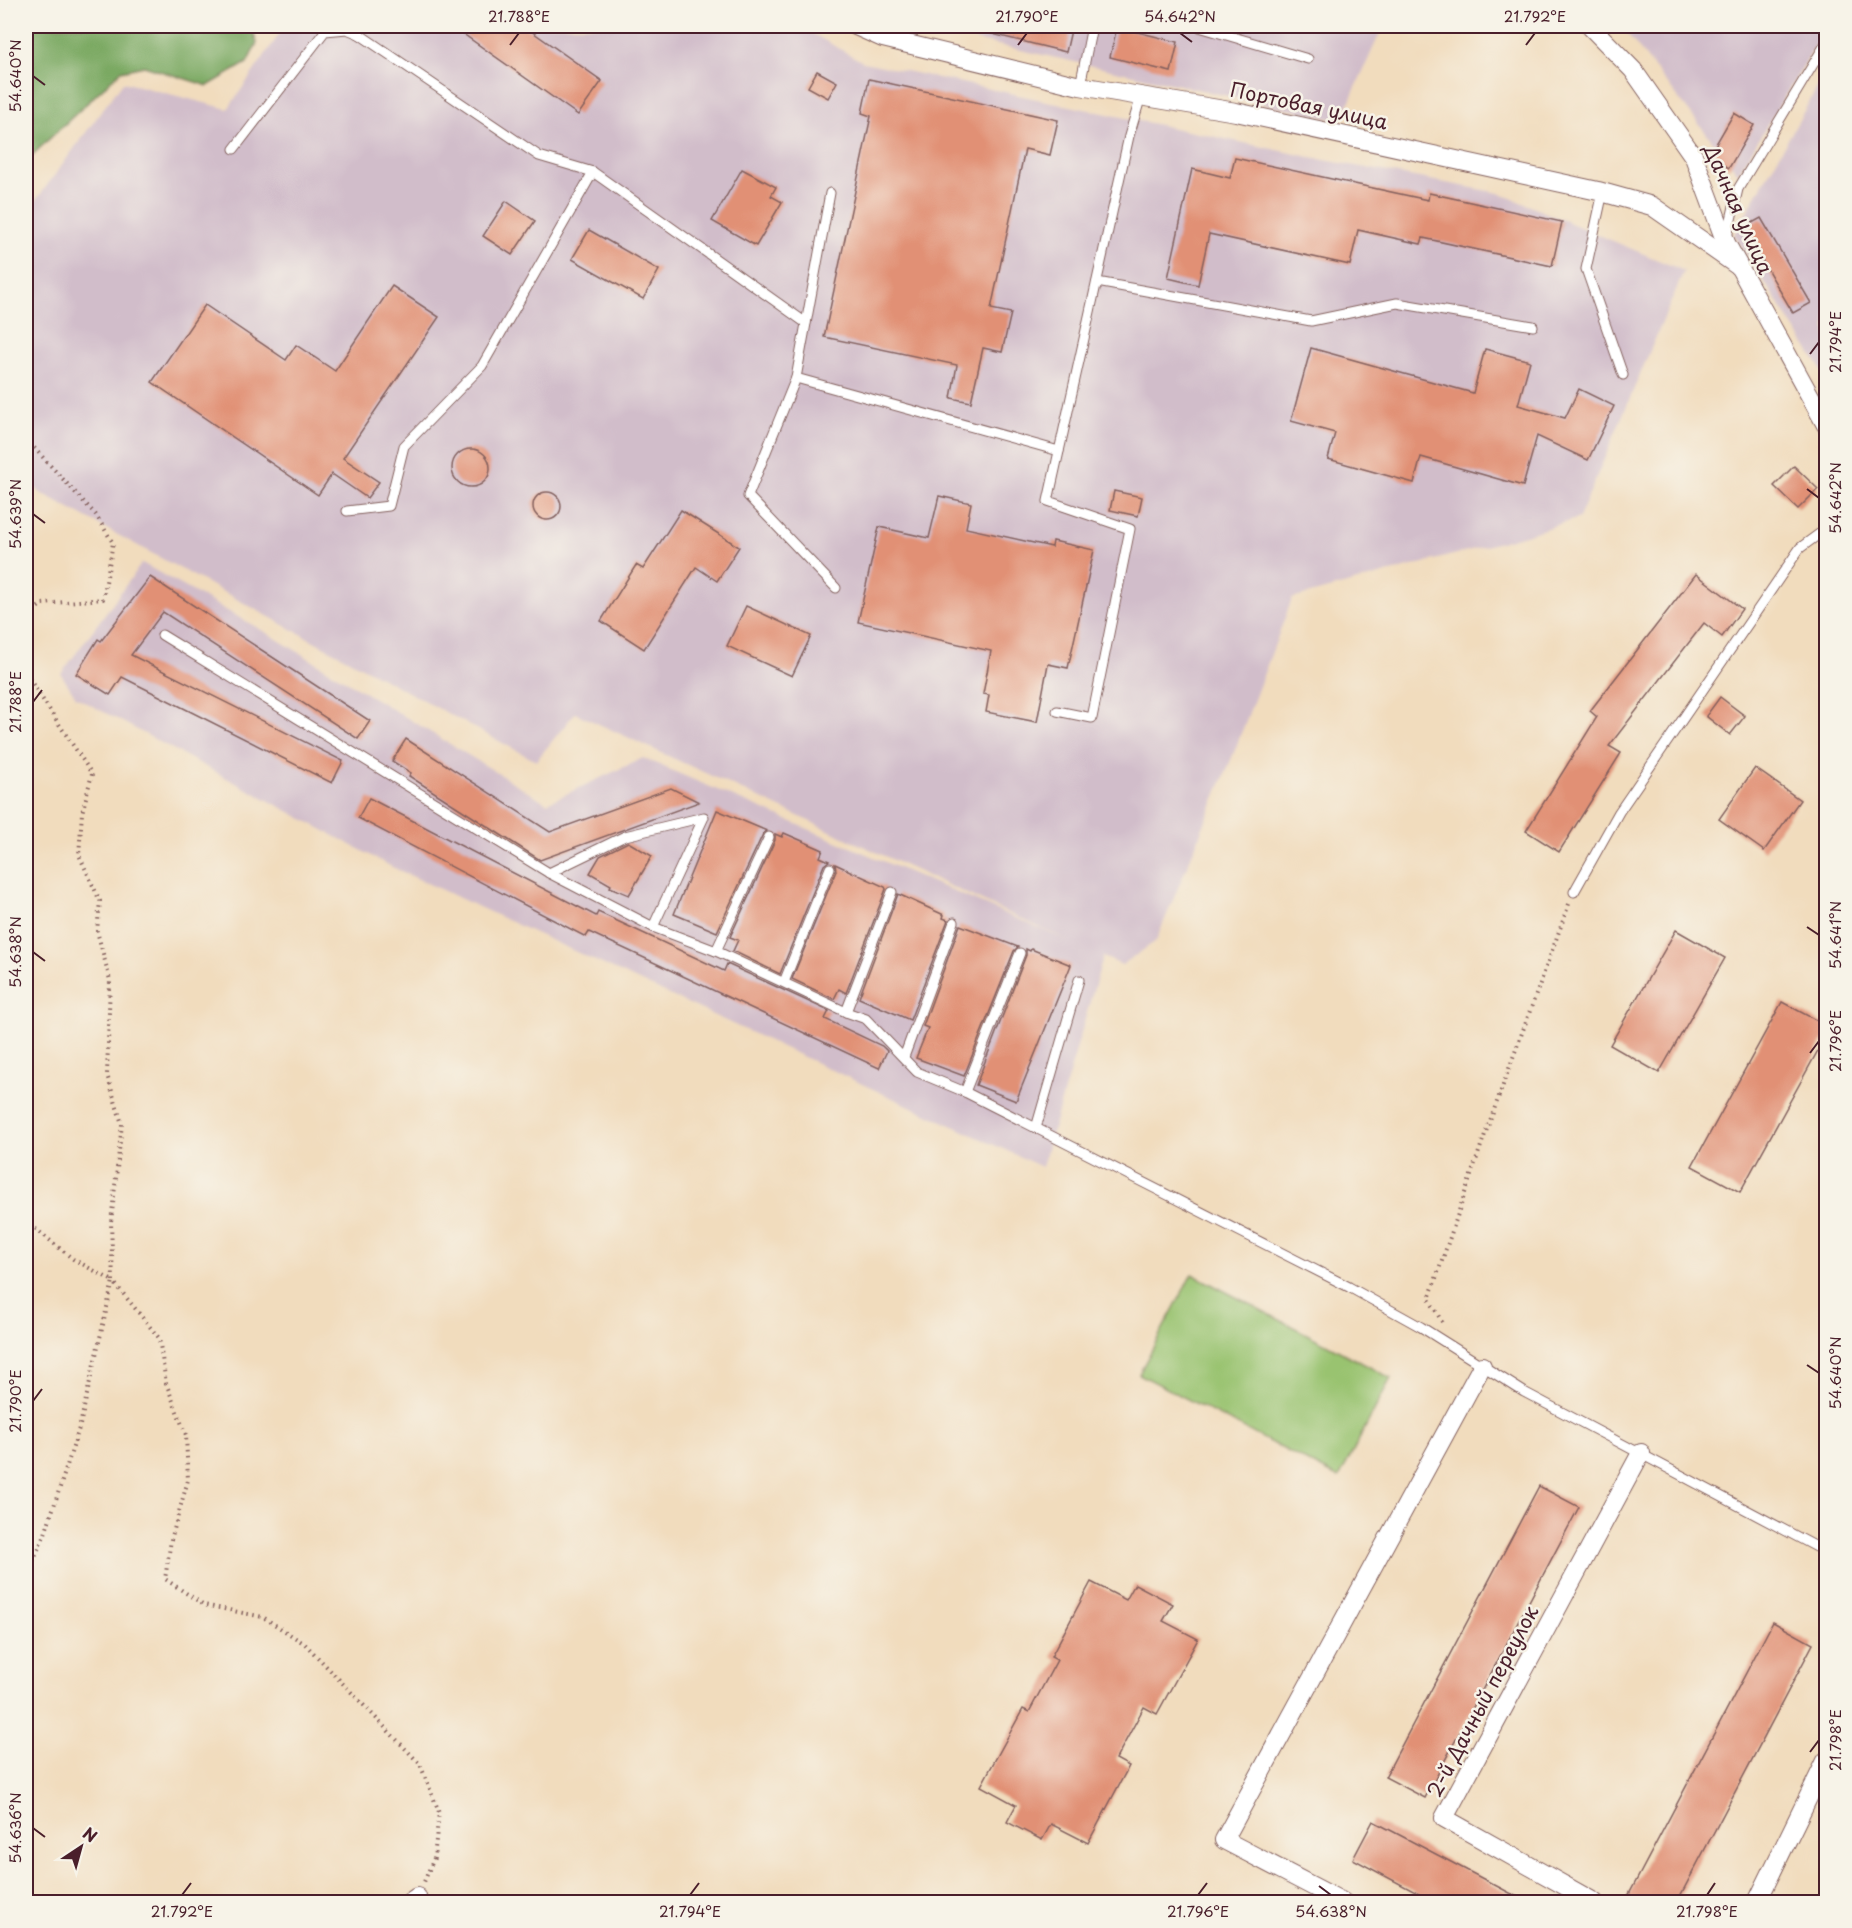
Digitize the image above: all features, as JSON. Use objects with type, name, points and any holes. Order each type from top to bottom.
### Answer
[{"type":"street","name":"Портовая улица","points":[[856,26],[883,38],[1080,86],[1236,112],[1603,192],[1652,206],[1738,266]]},
{"type":"street","name":"Дачная улица","points":[[1590,26],[1634,70],[1694,156],[1726,243],[1827,425]]},
{"type":"street","points":[[1343,1902],[1224,1840],[1482,1366]]},
{"type":"street","name":"2-й Дачный переулок","points":[[1594,1902],[1444,1818],[1641,1453]]},
{"type":"street","points":[[1757,1902],[1827,1761]]},
{"type":"lane","points":[[1080,86],[1092,26]]},
{"type":"lane","points":[[1196,26],[1308,59]]},
{"type":"lane","points":[[234,149],[325,31],[360,30],[539,156],[593,172],[806,323]]},
{"type":"lane","points":[[1726,243],[1738,189],[1827,43]]},
{"type":"lane","points":[[1057,711],[1092,718],[1130,529],[1048,501],[1129,136],[1140,96]]},
{"type":"lane","points":[[347,511],[389,506],[404,446],[482,366],[593,172]]},
{"type":"lane","points":[[1603,192],[1586,268],[1623,375]]},
{"type":"lane","points":[[830,193],[796,378],[748,496],[836,588]]},
{"type":"lane","points":[[1097,282],[1311,321],[1397,303],[1533,326]]},
{"type":"lane","points":[[796,378],[1059,451]]},
{"type":"lane","points":[[1574,892],[1619,812],[1800,548],[1827,529]]},
{"type":"lane","points":[[162,635],[549,873],[652,927],[716,951],[846,1012],[866,1019],[918,1072],[965,1092],[1340,1282],[1421,1327],[1524,1392],[1827,1552]]},
{"type":"lane","points":[[549,873],[625,836],[704,817],[652,927]]},
{"type":"lane","points":[[716,951],[769,837]]},
{"type":"lane","points":[[784,982],[830,868]]},
{"type":"lane","points":[[846,1012],[892,892]]},
{"type":"lane","points":[[904,1058],[954,922]]},
{"type":"lane","points":[[965,1092],[1020,953]]},
{"type":"lane","points":[[1036,1128],[1079,980]]},
{"type":"path","points":[[26,439],[96,515],[113,543],[102,598],[42,604],[26,616]]},
{"type":"path","points":[[26,674],[92,774],[82,813],[79,855],[100,901],[97,932],[110,980],[107,1075],[122,1124],[111,1221],[113,1281],[80,1425],[45,1534],[27,1574],[31,1635],[26,1670]]},
{"type":"path","points":[[1459,1351],[1429,1299],[1483,1140],[1574,892]]},
{"type":"path","points":[[26,1221],[73,1259],[113,1281],[159,1338],[166,1383],[186,1435],[188,1480],[171,1540],[165,1579],[204,1605],[262,1617],[305,1644],[420,1764],[439,1812],[434,1858],[414,1900]]},
{"type":"shaded area","points":[[285,26],[799,26],[863,62],[1324,160],[1499,193],[1684,271],[1579,518],[1522,536],[1292,599],[1233,755],[1156,941],[1122,965],[1103,957],[1042,1167],[392,867],[76,697],[61,674],[142,563],[272,636],[547,803],[643,758],[1071,942],[575,713],[536,761],[42,494],[26,479],[26,214],[123,82],[228,109]]},
{"type":"shaded area","points":[[912,26],[1383,26],[1341,121]]},
{"type":"shaded area","points":[[1621,26],[1826,26],[1826,29],[1738,173]]},
{"type":"shaded area","points":[[1826,72],[1826,377],[1734,235]]},
{"type":"green space","points":[[26,26],[251,26],[257,43],[247,63],[208,86],[144,66],[121,71],[26,161]]},
{"type":"green space","points":[[1192,1274],[1391,1378],[1339,1478],[1139,1374]]},
{"type":"building","points":[[452,26],[524,26],[602,81],[578,115]]},
{"type":"building","points":[[985,26],[1072,26],[1066,52],[984,32]]},
{"type":"building","points":[[1117,27],[1178,42],[1171,72],[1110,57]]},
{"type":"building","points":[[817,71],[837,82],[828,98],[808,87]]},
{"type":"building","points":[[869,79],[1058,120],[1050,155],[1025,149],[991,309],[1011,313],[1002,352],[983,348],[971,402],[951,398],[957,365],[824,337],[871,116],[862,113]]},
{"type":"building","points":[[1734,113],[1754,125],[1729,168],[1709,156]]},
{"type":"building","points":[[1235,158],[1428,200],[1429,193],[1562,222],[1552,266],[1423,238],[1421,244],[1358,230],[1350,265],[1209,234],[1198,285],[1168,278],[1192,169],[1230,178]]},
{"type":"building","points":[[742,169],[776,187],[771,196],[782,202],[756,246],[712,221]]},
{"type":"building","points":[[506,201],[535,221],[512,255],[483,236]]},
{"type":"building","points":[[1761,218],[1811,303],[1793,313],[1743,228]]},
{"type":"building","points":[[589,230],[659,270],[643,299],[572,259]]},
{"type":"building","points":[[392,286],[439,317],[343,458],[379,482],[367,498],[332,474],[318,495],[152,382],[205,305],[286,360],[296,345],[335,371]]},
{"type":"building","points":[[1311,348],[1473,393],[1485,349],[1530,361],[1518,405],[1565,418],[1579,389],[1614,406],[1588,460],[1537,436],[1523,486],[1421,457],[1414,483],[1328,459],[1335,433],[1291,421]]},
{"type":"building","points":[[471,449],[484,455],[490,468],[484,481],[471,487],[458,481],[452,468],[458,455]]},
{"type":"building","points":[[1794,466],[1818,489],[1798,509],[1774,486]]},
{"type":"building","points":[[1114,491],[1142,497],[1138,516],[1110,510]]},
{"type":"building","points":[[547,492],[557,496],[561,506],[557,516],[547,520],[537,516],[533,506],[537,496]]},
{"type":"building","points":[[939,496],[971,503],[966,528],[1052,547],[1053,541],[1094,550],[1068,668],[1048,664],[1037,722],[986,712],[989,695],[983,694],[991,651],[858,622],[879,527],[929,538]]},
{"type":"building","points":[[681,510],[739,547],[717,581],[696,567],[644,649],[601,621],[636,565],[643,569]]},
{"type":"building","points":[[1696,574],[1742,609],[1722,637],[1704,623],[1609,746],[1621,753],[1559,852],[1526,831],[1597,717],[1590,711]]},
{"type":"building","points":[[150,577],[370,721],[358,739],[163,612],[131,655],[343,761],[332,783],[122,677],[110,695],[76,674],[98,639],[101,641]]},
{"type":"building","points":[[746,606],[811,636],[792,676],[727,646]]},
{"type":"building","points":[[1720,697],[1745,716],[1730,735],[1706,716]]},
{"type":"building","points":[[406,739],[550,832],[671,788],[699,802],[540,860],[409,776],[411,773],[392,761]]},
{"type":"building","points":[[1755,768],[1800,800],[1764,851],[1719,819]]},
{"type":"building","points":[[369,798],[596,916],[598,912],[724,971],[727,964],[829,1011],[825,1019],[882,1046],[887,1051],[879,1068],[589,932],[586,937],[358,818]]},
{"type":"building","points":[[717,810],[767,831],[763,834],[717,932],[674,914]]},
{"type":"building","points":[[784,833],[823,850],[820,857],[829,861],[824,865],[780,974],[733,951],[738,940],[730,937],[775,840],[775,834],[782,837]]},
{"type":"building","points":[[628,842],[652,856],[629,895],[610,887],[611,885],[590,873],[600,856]]},
{"type":"building","points":[[835,864],[886,889],[846,993],[839,989],[834,999],[792,979],[836,871]]},
{"type":"building","points":[[898,894],[944,915],[943,918],[948,920],[910,1020],[859,998]]},
{"type":"building","points":[[960,925],[1018,947],[1014,951],[964,1076],[916,1058],[928,1028],[923,1026]]},
{"type":"building","points":[[1676,930],[1725,958],[1659,1073],[1610,1045]]},
{"type":"building","points":[[1026,949],[1071,965],[1016,1101],[976,1085],[1026,955]]},
{"type":"building","points":[[1782,1002],[1827,1026],[1827,1034],[1740,1192],[1692,1166]]},
{"type":"building","points":[[1539,1486],[1579,1507],[1425,1798],[1385,1777]]},
{"type":"building","points":[[1091,1582],[1126,1600],[1135,1584],[1173,1604],[1163,1621],[1198,1639],[1157,1714],[1144,1707],[1116,1759],[1129,1766],[1088,1843],[1051,1824],[1042,1840],[1007,1822],[1016,1805],[981,1786],[1023,1709],[1029,1712],[1057,1660],[1051,1657]]},
{"type":"building","points":[[1773,1622],[1813,1644],[1677,1902],[1625,1902]]},
{"type":"building","points":[[1373,1821],[1527,1902],[1434,1902],[1353,1859]]}]
